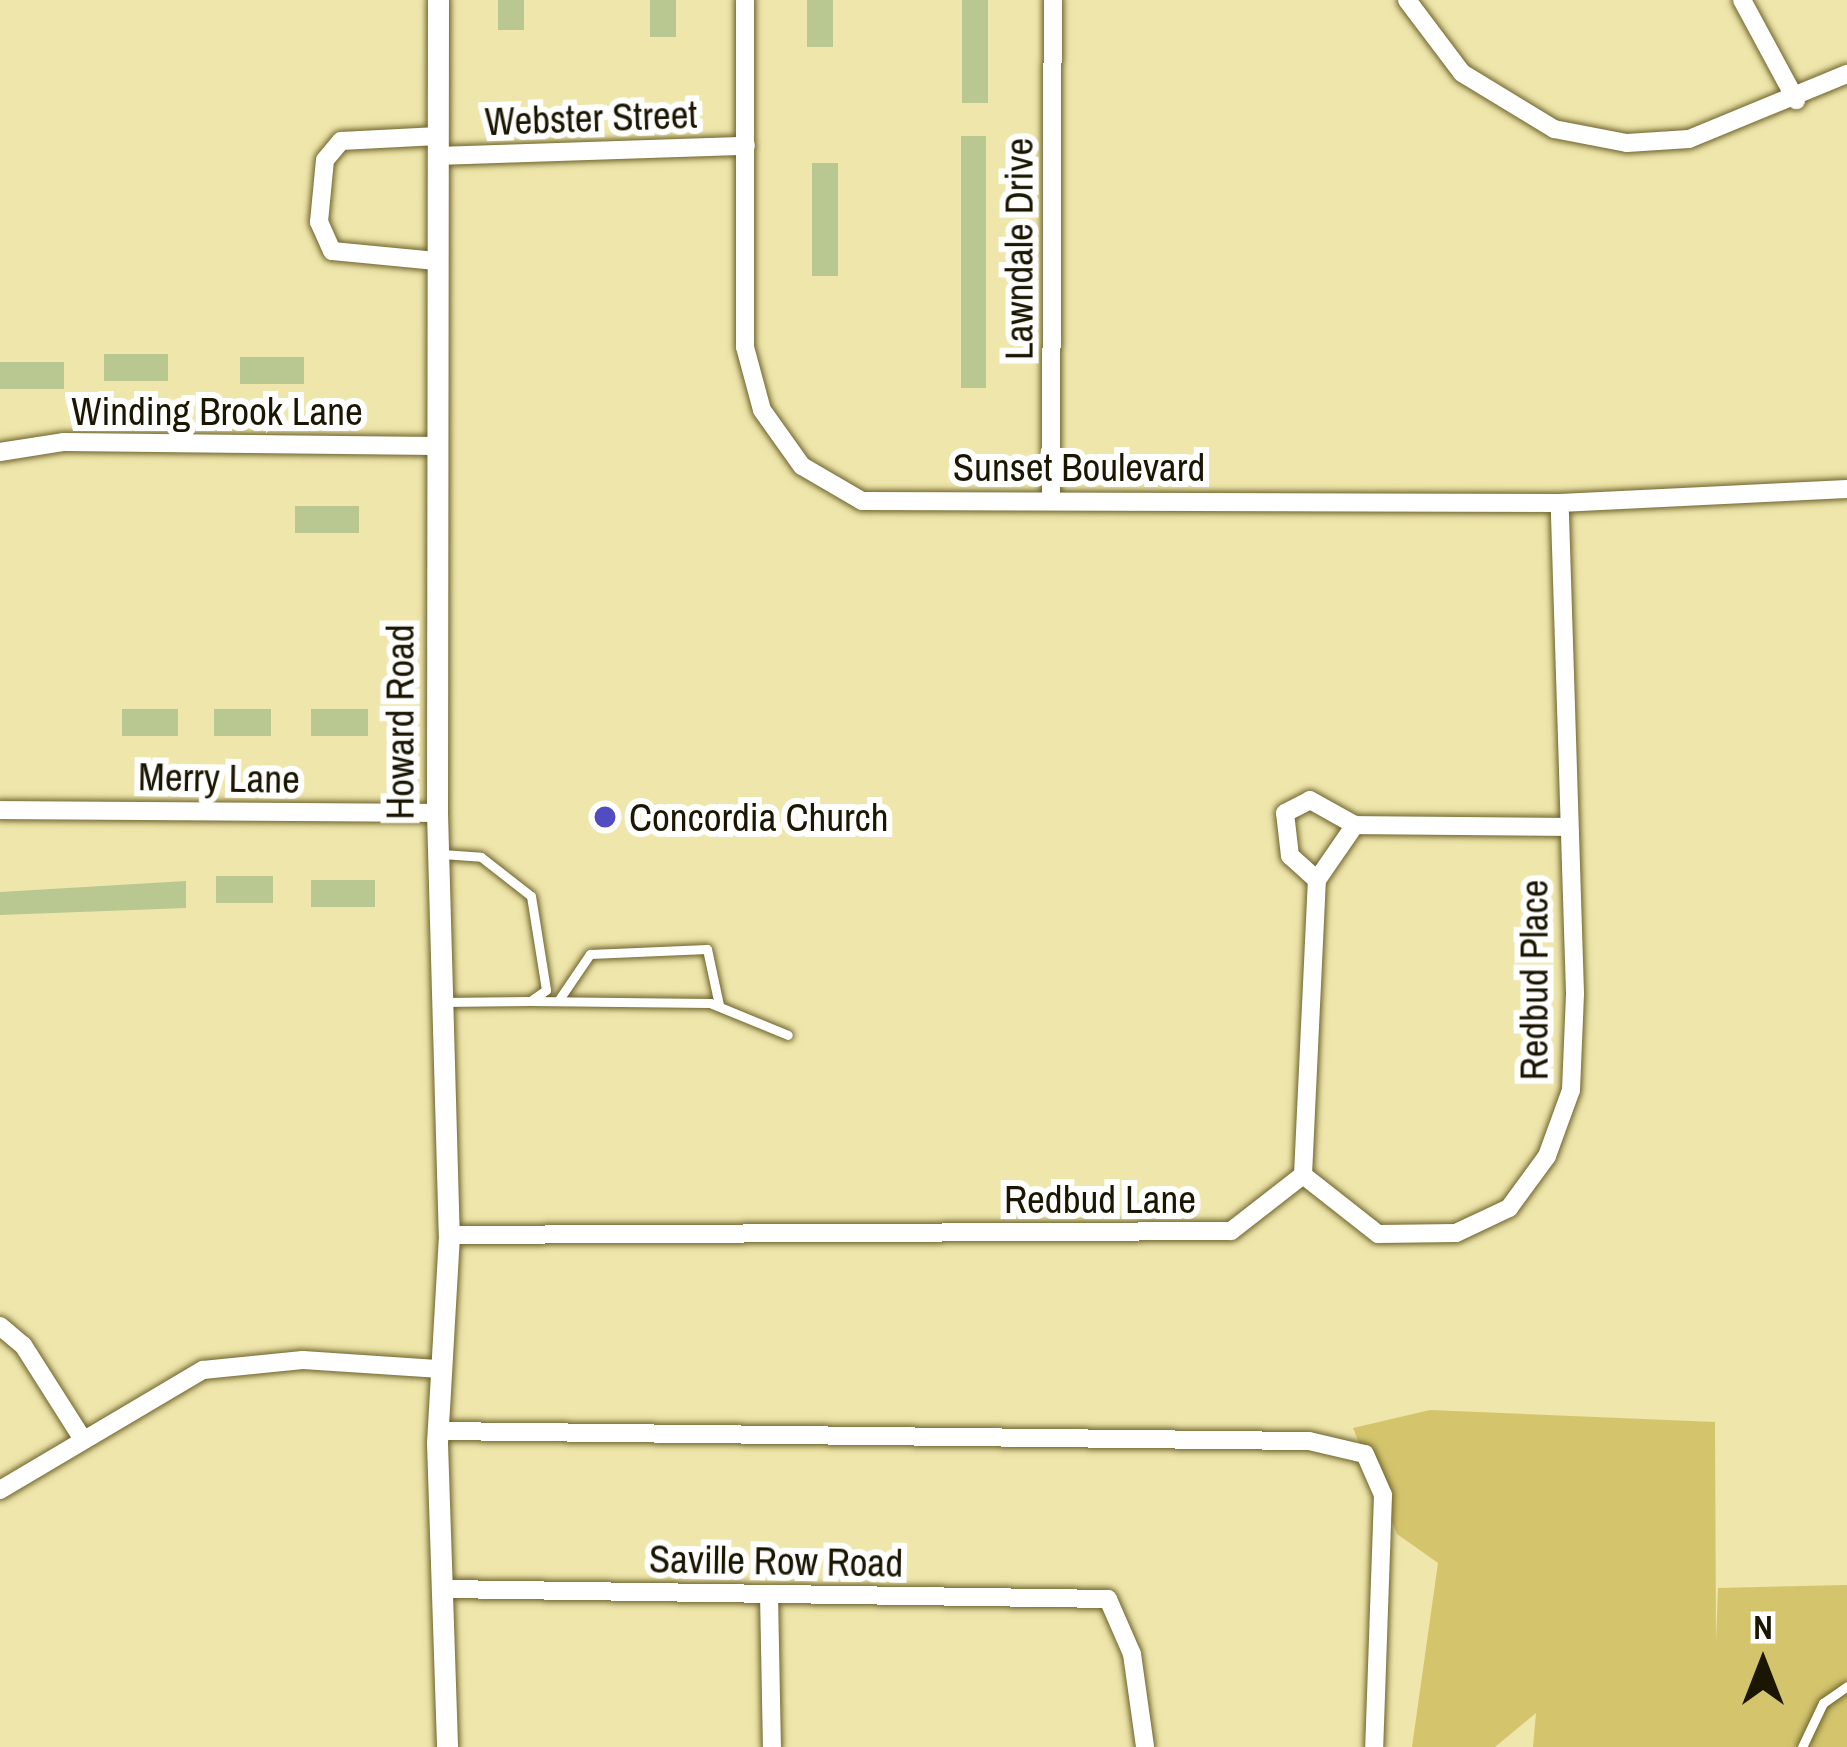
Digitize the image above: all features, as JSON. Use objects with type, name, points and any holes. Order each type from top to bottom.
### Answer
[{"type":"street","name":"Howard Road","points":[[438,0],[437,814],[449,1235],[437,1370],[437,1437],[446,1747]]},
{"type":"street","name":"Sunset Boulevard","points":[[745,0],[745,346],[762,410],[802,466],[862,501],[1560,503],[1847,489]]},
{"type":"street","name":"Lawndale Drive","points":[[1051,499],[1053,0]]},
{"type":"street","points":[[1407,0],[1462,74],[1554,129],[1628,142],[1689,140],[1796,100],[1847,74]]},
{"type":"street","points":[[1747,2],[1796,100]]},
{"type":"street","name":"Webster Street","points":[[436,261],[332,251],[319,222],[325,160],[341,141],[438,146],[746,146]]},
{"type":"street","name":"Winding Brook Lane","points":[[0,452],[64,442],[434,446]]},
{"type":"street","name":"Redbud Place","points":[[1303,1175],[1378,1234],[1456,1233],[1509,1208],[1547,1156],[1571,1090],[1560,503]]},
{"type":"street","points":[[1317,880],[1289,856],[1285,814],[1310,800],[1355,825],[1564,827]]},
{"type":"street","name":"Merry Lane","points":[[0,809],[437,814]]},
{"type":"street","points":[[1303,1175],[1317,880],[1355,825]]},
{"type":"street","name":"Redbud Lane","points":[[449,1235],[1231,1231],[1303,1175]]},
{"type":"street","points":[[0,1326],[23,1345],[82,1438]]},
{"type":"street","points":[[0,1490],[203,1370],[303,1360],[437,1370]]},
{"type":"street","points":[[437,1437],[1309,1441],[1365,1454],[1383,1495],[1374,1747]]},
{"type":"street","name":"Saville Row Road","points":[[444,1588],[1108,1599],[1132,1654],[1145,1747]]},
{"type":"street","points":[[769,1594],[772,1747]]},
{"type":"lane","points":[[438,854],[481,856],[531,896],[546,990],[530,1001]]},
{"type":"lane","points":[[559,1001],[590,954],[706,949],[719,1005]]},
{"type":"lane","points":[[442,1002],[719,1005],[788,1035]]},
{"type":"lane","points":[[1802,1747],[1823,1703],[1847,1686]]},
{"type":"shaded area","points":[[1430,1410],[1715,1422],[1716,1642],[1718,1588],[1847,1585],[1847,1747],[1533,1747],[1536,1713],[1495,1747],[1412,1747],[1438,1563],[1397,1534],[1353,1428]]},
{"type":"building","points":[[498,0],[524,0],[524,30],[498,30]]},
{"type":"building","points":[[650,0],[676,0],[676,37],[650,37]]},
{"type":"building","points":[[807,0],[833,0],[833,47],[807,47]]},
{"type":"building","points":[[962,0],[988,0],[988,103],[962,103]]},
{"type":"building","points":[[961,136],[986,136],[986,388],[961,388]]},
{"type":"building","points":[[812,163],[838,163],[838,276],[812,276]]},
{"type":"building","points":[[104,354],[168,354],[168,381],[104,381]]},
{"type":"building","points":[[240,357],[304,357],[304,384],[240,384]]},
{"type":"building","points":[[0,362],[64,362],[64,389],[0,389]]},
{"type":"building","points":[[295,506],[359,506],[359,533],[295,533]]},
{"type":"building","points":[[122,709],[178,709],[178,736],[122,736]]},
{"type":"building","points":[[214,709],[271,709],[271,736],[214,736]]},
{"type":"building","points":[[311,709],[368,709],[368,736],[311,736]]},
{"type":"building","points":[[216,876],[273,876],[273,903],[216,903]]},
{"type":"building","points":[[311,880],[375,880],[375,907],[311,907]]},
{"type":"building","points":[[186,881],[186,908],[0,915],[0,892]]},
{"type":"place","name":"Concordia Church","points":[[605,817]]}]
